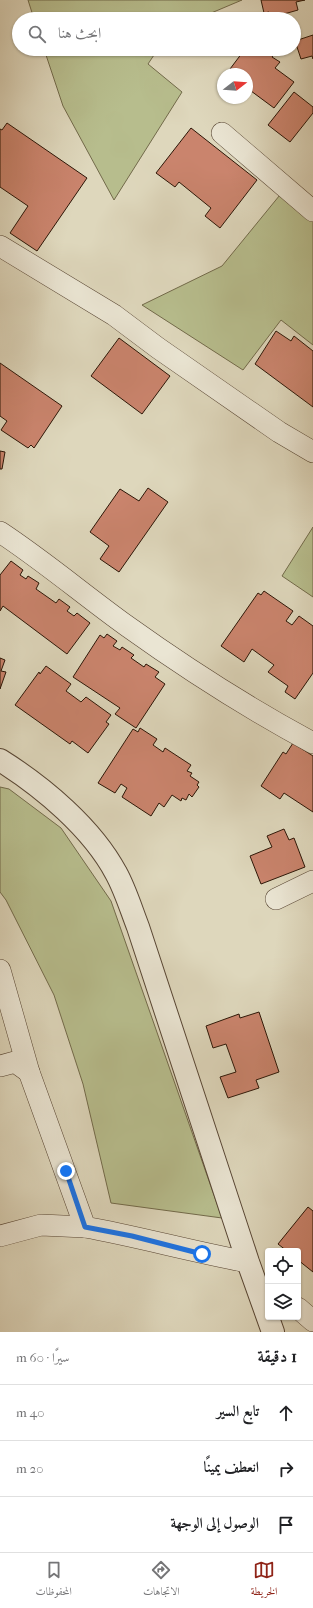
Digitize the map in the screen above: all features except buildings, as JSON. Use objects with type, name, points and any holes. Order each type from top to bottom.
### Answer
[{"type":"street","points":[[222,133],[313,211]]},
{"type":"street","points":[[0,246],[114,315],[171,357],[279,432],[313,452]]},
{"type":"street","points":[[0,532],[36,556],[180,663],[272,721],[313,743]]},
{"type":"street","points":[[0,760],[22,774],[59,803],[99,849],[116,873],[138,927],[257,1276],[273,1332]]},
{"type":"street","points":[[276,899],[313,881]]},
{"type":"street","points":[[0,970],[29,1072],[85,1227]]},
{"type":"street","points":[[0,1066],[15,1062],[29,1072]]},
{"type":"street","points":[[0,1236],[41,1225],[85,1227],[132,1236],[202,1254],[257,1276]]},
{"type":"street","points":[[301,1311],[313,1321]]},
{"type":"green space","points":[[28,0],[242,0],[214,12],[32,12]]},
{"type":"green space","points":[[46,56],[153,56],[148,64],[182,92],[114,200],[63,106]]},
{"type":"green space","points":[[284,190],[313,220],[313,345],[281,320],[243,370],[142,305],[222,266]]},
{"type":"green space","points":[[313,527],[313,597],[282,576]]},
{"type":"green space","points":[[0,787],[9,789],[61,828],[111,901],[222,1218],[111,1203],[83,1084],[54,995],[6,900],[0,892]]},
{"type":"route","points":[[66,1171],[85,1227],[171,1245],[202,1254]]}]
